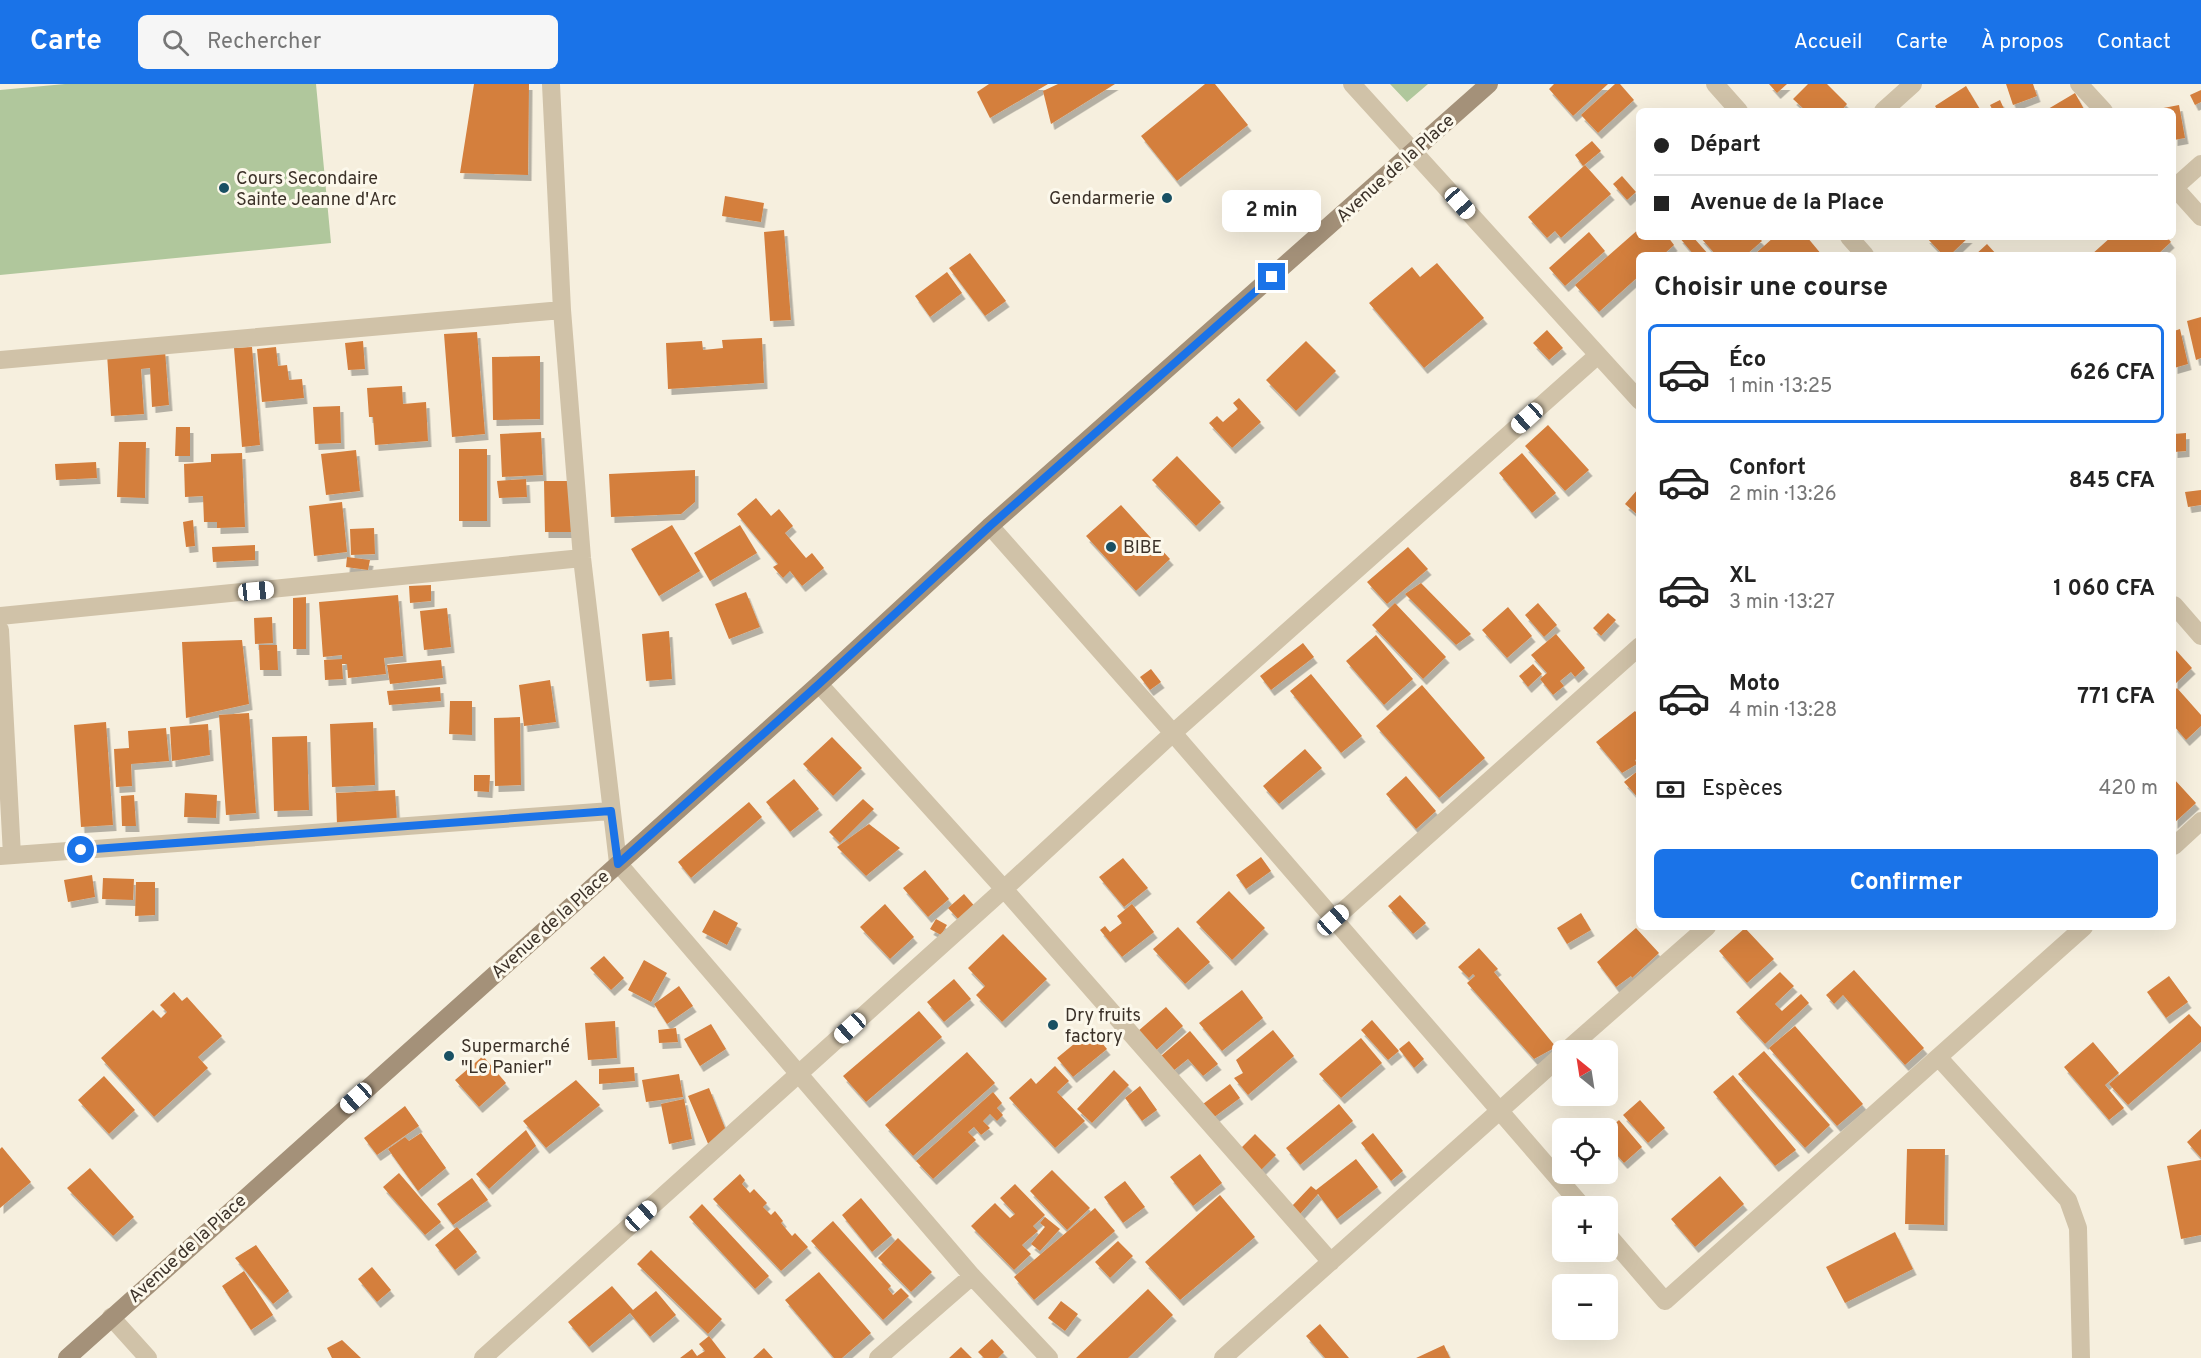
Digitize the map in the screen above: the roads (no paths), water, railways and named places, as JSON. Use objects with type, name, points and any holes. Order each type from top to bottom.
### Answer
[{"type":"street","points":[[551,84],[562,310],[582,558],[618,864],[972,1276],[1049,1358]]},
{"type":"street","points":[[1352,84],[1636,397]]},
{"type":"street","name":"Avenue de la Place","points":[[67,1358],[819,684],[990,526],[1489,84]]},
{"type":"street","points":[[1715,84],[1736,108]]},
{"type":"street","points":[[1886,108],[1913,84]]},
{"type":"street","points":[[2079,84],[2101,108]]},
{"type":"street","points":[[2176,185],[2201,164]]},
{"type":"street","points":[[2176,189],[2201,217]]},
{"type":"street","points":[[1852,240],[1862,252]]},
{"type":"street","points":[[0,360],[562,310]]},
{"type":"street","points":[[483,1358],[1004,890],[1173,733],[1598,355]]},
{"type":"street","points":[[990,526],[1173,733],[1573,1196]]},
{"type":"street","points":[[0,616],[582,558]]},
{"type":"street","points":[[2176,607],[2201,636]]},
{"type":"street","points":[[0,630],[6,855],[611,811]]},
{"type":"street","points":[[1333,920],[1636,650]]},
{"type":"street","points":[[819,684],[1004,890],[1331,1262]]},
{"type":"street","points":[[2176,844],[2201,821]]},
{"type":"street","points":[[1578,1040],[1704,930]]},
{"type":"street","points":[[1618,1247],[1665,1301],[2081,930]]},
{"type":"street","points":[[1939,1058],[2068,1200],[2078,1228],[2081,1358]]},
{"type":"street","points":[[1223,1358],[1552,1063]]},
{"type":"street","points":[[878,1358],[972,1276]]},
{"type":"street","points":[[111,1317],[148,1358]]},
{"type":"place","name":"Cours Secondaire Sainte Jeanne d'Arc","points":[[224,188]]},
{"type":"place","name":"Gendarmerie","points":[[1167,198]]},
{"type":"place","name":"BIBE","points":[[1111,547]]},
{"type":"place","name":"Dry fruits factory","points":[[1053,1025]]},
{"type":"place","name":"Supermarché \"Le Panier\"","points":[[449,1056]]}]
